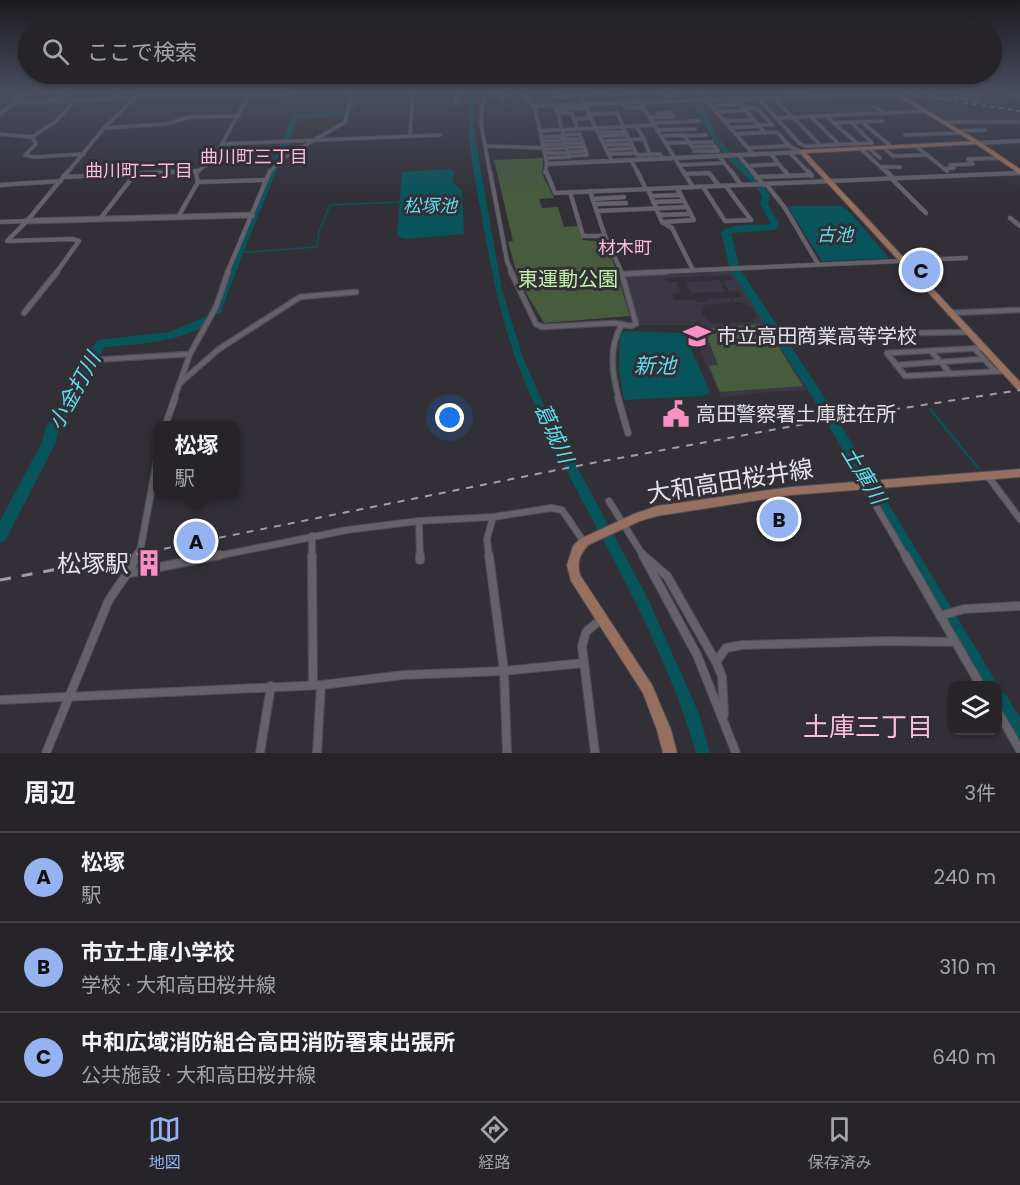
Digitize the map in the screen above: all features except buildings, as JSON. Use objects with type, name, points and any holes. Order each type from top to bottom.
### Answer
[{"type":"highway","points":[[951,127],[1020,173]]},
{"type":"main road","points":[[802,152],[978,143]]},
{"type":"main road","points":[[802,152],[1020,387]]},
{"type":"main road","name":"大和高田桜井線","points":[[587,540],[638,517],[676,507],[791,491],[1020,473]]},
{"type":"main road","points":[[587,540],[577,550],[573,565],[574,571],[582,590],[648,688],[670,753]]},
{"type":"street","points":[[0,134],[32,137],[47,127]]},
{"type":"street","points":[[24,313],[79,244],[79,241],[72,239],[7,241],[27,221],[104,128],[117,127]]},
{"type":"street","points":[[0,185],[135,174],[196,173],[214,158],[232,127]]},
{"type":"street","points":[[167,421],[190,354],[216,307],[234,253],[271,169],[282,159],[336,127]]},
{"type":"street","points":[[410,135],[411,127]]},
{"type":"street","points":[[483,127],[507,261],[514,283],[536,324],[542,327],[614,323],[631,327],[636,324],[622,274],[605,236],[590,191]]},
{"type":"street","points":[[539,127],[547,164],[545,174],[555,193],[1020,173]]},
{"type":"street","points":[[561,127],[563,136]]},
{"type":"street","points":[[563,136],[566,127]]},
{"type":"street","points":[[543,147],[563,136],[570,127]]},
{"type":"street","points":[[543,147],[563,136],[570,127]]},
{"type":"street","points":[[584,127],[602,141],[644,139]]},
{"type":"street","points":[[595,127],[612,160]]},
{"type":"street","points":[[624,127],[638,155],[660,154],[663,159]]},
{"type":"street","points":[[629,138],[635,127]]},
{"type":"street","points":[[637,127],[650,155]]},
{"type":"street","points":[[655,127],[693,188]]},
{"type":"street","points":[[729,128],[738,127]]},
{"type":"street","points":[[761,127],[765,133]]},
{"type":"street","points":[[784,127],[800,144],[872,141],[857,127]]},
{"type":"street","points":[[802,127],[826,151]]},
{"type":"street","points":[[822,127],[839,144]]},
{"type":"street","points":[[839,127],[865,149],[926,213]]},
{"type":"street","points":[[867,127],[893,148]]},
{"type":"street","points":[[729,128],[754,154]]},
{"type":"street","points":[[657,130],[695,129]]},
{"type":"street","points":[[905,135],[985,130]]},
{"type":"street","points":[[540,131],[563,136],[584,145]]},
{"type":"street","points":[[735,134],[777,132],[789,146],[802,152]]},
{"type":"street","points":[[485,146],[543,147],[563,136],[580,134],[584,145]]},
{"type":"street","points":[[222,144],[318,138],[440,135]]},
{"type":"street","points":[[663,140],[706,135]]},
{"type":"street","points":[[563,136],[584,145]]},
{"type":"street","points":[[32,137],[36,144],[25,155],[33,157],[84,154]]},
{"type":"street","points":[[602,141],[629,138]]},
{"type":"street","points":[[602,141],[629,138]]},
{"type":"street","points":[[602,141],[629,138]]},
{"type":"street","points":[[663,140],[686,139],[712,142]]},
{"type":"street","points":[[686,139],[692,147],[714,146],[718,150],[694,151]]},
{"type":"street","points":[[978,143],[1020,141]]},
{"type":"street","points":[[748,148],[789,146]]},
{"type":"street","points":[[698,147],[701,151]]},
{"type":"street","points":[[917,147],[953,176]]},
{"type":"street","points":[[884,148],[893,156],[928,155]]},
{"type":"street","points":[[865,149],[880,158]]},
{"type":"street","points":[[547,164],[802,152]]},
{"type":"street","points":[[790,153],[817,182]]},
{"type":"street","points":[[771,154],[789,176]]},
{"type":"street","points":[[738,155],[781,202],[818,264]]},
{"type":"street","points":[[719,156],[743,185]]},
{"type":"street","points":[[944,169],[954,168],[951,165],[973,164],[968,159],[1000,158]]},
{"type":"street","points":[[632,160],[659,215],[663,222],[672,228],[693,270]]},
{"type":"street","points":[[680,165],[724,163]]},
{"type":"street","points":[[747,166],[779,164]]},
{"type":"street","points":[[882,167],[900,166]]},
{"type":"street","points":[[178,217],[198,182],[196,173]]},
{"type":"street","points":[[685,174],[709,173],[719,186]]},
{"type":"street","points":[[100,219],[135,174]]},
{"type":"street","points":[[756,177],[811,175]]},
{"type":"street","points":[[198,182],[266,180]]},
{"type":"street","points":[[703,187],[725,221],[751,220],[726,186]]},
{"type":"street","points":[[663,222],[694,220],[677,188]]},
{"type":"street","points":[[621,190],[629,209]]},
{"type":"street","points":[[570,192],[583,236],[605,236]]},
{"type":"street","points":[[651,196],[680,195]]},
{"type":"street","points":[[593,198],[624,197]]},
{"type":"street","points":[[654,202],[683,201]]},
{"type":"street","points":[[595,204],[626,203]]},
{"type":"street","points":[[597,211],[687,207]]},
{"type":"street","points":[[659,215],[690,214]]},
{"type":"street","points":[[0,222],[252,215]]},
{"type":"street","points":[[1010,218],[1020,226]]},
{"type":"street","points":[[622,274],[966,258]]},
{"type":"street","points":[[177,387],[192,371],[219,349],[300,297],[356,292]]},
{"type":"street","points":[[950,313],[1020,310]]},
{"type":"street","points":[[622,324],[613,341],[614,368],[628,433]]},
{"type":"street","points":[[865,334],[968,332]]},
{"type":"street","points":[[974,348],[995,371]]},
{"type":"street","points":[[983,348],[887,353],[905,376],[1005,371]]},
{"type":"street","points":[[931,351],[951,374]]},
{"type":"street","points":[[93,360],[190,354]]},
{"type":"street","points":[[896,365],[984,359]]},
{"type":"street","points":[[987,475],[1020,519]]},
{"type":"street","points":[[46,753],[108,602],[116,587],[130,573],[141,546],[153,482]]},
{"type":"street","points":[[867,484],[978,681]]},
{"type":"street","points":[[609,501],[619,526],[639,552],[685,632],[724,719],[736,753]]},
{"type":"street","points":[[130,573],[312,536],[419,521],[493,517],[550,508],[562,510],[587,540]]},
{"type":"street","points":[[493,517],[487,539],[504,670],[507,753]]},
{"type":"street","points":[[419,521],[420,560]]},
{"type":"street","points":[[312,536],[311,603],[317,685],[317,753]]},
{"type":"street","points":[[639,552],[667,576],[716,662],[722,676],[724,719]]},
{"type":"street","points":[[940,616],[964,609],[1020,606]]},
{"type":"street","points":[[595,753],[582,646],[586,632],[602,618]]},
{"type":"street","points":[[716,662],[726,648],[742,645],[887,641],[955,642]]},
{"type":"street","points":[[0,700],[317,685],[403,675],[584,663]]},
{"type":"street","points":[[260,753],[271,686]]},
{"type":"street","points":[[1002,719],[1020,750]]},
{"type":"shaded area","name":"市立高田商業高等学校","points":[[734,270],[807,390],[721,398],[689,325],[639,325],[624,277]],"holes":[[[730,275],[732,280],[723,281],[729,291],[739,291],[742,297],[732,298],[734,302],[745,303],[752,308],[757,316],[757,319],[753,319],[754,322],[712,324],[702,314],[704,305],[732,302],[730,298],[707,299],[708,302],[698,302],[693,299],[674,300],[672,294],[685,293],[680,292],[677,284],[679,282],[667,282],[665,278]],[[760,324],[767,328],[803,386],[709,367],[719,366],[698,329]]]},
{"type":"shaded area","name":"市立高田商業高等学校","points":[[720,280],[725,292],[691,293],[686,282]]},
{"type":"green space","name":"東運動公園","points":[[543,158],[542,174],[554,198],[539,199],[542,208],[558,207],[564,227],[579,226],[583,240],[607,242],[630,316],[544,323],[519,281],[508,242],[513,241],[494,160]]},
{"type":"green space","points":[[760,324],[767,328],[803,386],[720,392],[709,366],[718,365],[709,343],[704,343],[698,329]]},
{"type":"water","name":"葛城川","points":[[469,127],[474,127],[502,290],[522,355],[543,403],[648,599],[699,714],[710,753],[696,753],[681,706],[641,614],[550,437],[520,370],[499,304],[489,259]]},
{"type":"water","name":"松塚池","points":[[449,169],[455,171],[452,182],[462,191],[464,234],[405,239],[397,236],[402,172]]},
{"type":"water","name":"古池","points":[[841,206],[848,210],[889,258],[822,261],[788,207]]},
{"type":"water","name":"新池","points":[[626,331],[684,333],[710,392],[702,396],[624,400],[619,370],[620,333]]},
{"type":"waterway","name":"小金打川","points":[[216,312],[237,253],[258,209],[291,127]]},
{"type":"waterway","name":"土庫川","points":[[708,127],[717,141],[761,187],[766,196],[764,204],[775,224],[773,227],[732,229],[726,232],[735,269],[815,392],[986,681]]},
{"type":"waterway","points":[[237,253],[317,247],[319,231],[330,205],[402,202]]},
{"type":"waterway","name":"小金打川","points":[[0,536],[49,442],[50,434],[101,343],[169,335],[182,332],[205,321]]},
{"type":"waterway","points":[[930,409],[979,469]]},
{"type":"waterway","name":"土庫川","points":[[1002,707],[1020,736]]},
{"type":"railway","points":[[123,557],[582,465],[826,420],[1020,390]]},
{"type":"railway","points":[[0,580],[131,555]]},
{"type":"place","name":"中和広域消防組合高田消防署東出張所","points":[[921,270]]},
{"type":"place","name":"市立高田商業高等学校","points":[[697,336]]},
{"type":"place","name":"高田警察署土庫駐在所","points":[[676,414]]},
{"type":"place","name":"市立土庫小学校","points":[[779,519]]},
{"type":"place","name":"松塚","points":[[196,541]]},
{"type":"place","name":"松塚駅","points":[[149,563]]},
{"type":"district","name":"曲川町三丁目","points":[[254,156]]},
{"type":"district","name":"曲川町二丁目","points":[[139,170]]},
{"type":"district","name":"材木町","points":[[625,247]]},
{"type":"district","name":"土庫三丁目","points":[[868,727]]}]
